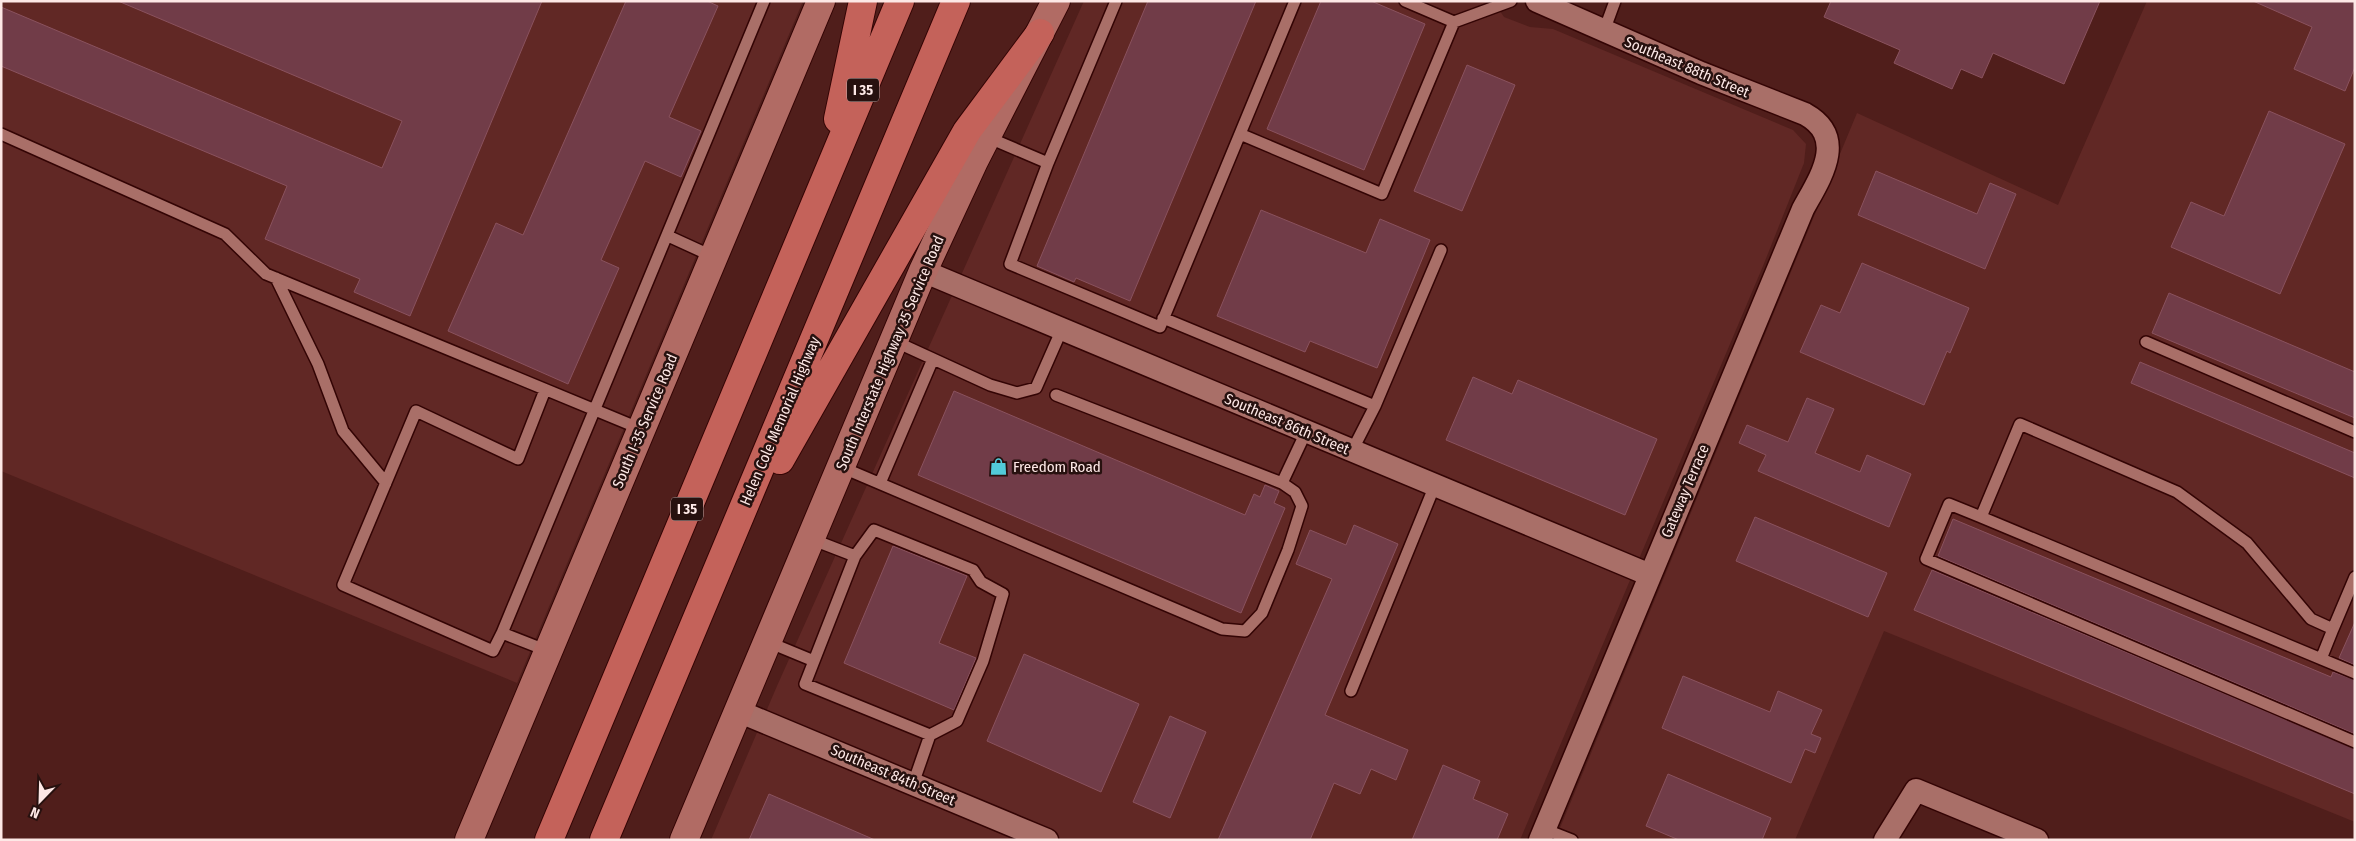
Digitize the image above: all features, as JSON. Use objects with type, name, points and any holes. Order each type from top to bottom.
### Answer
[{"type":"highway","points":[[826,179],[863,1]]},
{"type":"highway","name":"I 35","points":[[550,840],[900,1]]},
{"type":"highway","name":"Helen Cole Memorial Highway","points":[[604,840],[956,1]]},
{"type":"highway","points":[[717,570],[967,131],[1040,33]]},
{"type":"main road","name":"South Interstate Highway 35 Service Road","points":[[738,711],[923,272],[986,136],[1056,1]]},
{"type":"main road","name":"South I-35 Service Road","points":[[469,840],[820,2]]},
{"type":"main road","points":[[684,840],[738,711]]},
{"type":"street","name":"Southeast 88th Street","points":[[1537,1],[1761,98],[1805,114],[1818,123],[1828,142]]},
{"type":"street","name":"Gateway Terrace","points":[[1542,834],[1804,209],[1820,179],[1826,162],[1828,142]]},
{"type":"street","name":"Southeast 86th Street","points":[[923,272],[1650,576]]},
{"type":"street","name":"Southeast 84th Street","points":[[738,711],[1047,840]]},
{"type":"street","points":[[1885,840],[1916,790],[2037,840]]},
{"type":"lane","points":[[545,390],[518,459],[416,412],[343,585],[493,651],[596,411],[764,1]]},
{"type":"lane","points":[[1116,1],[1048,163],[1010,264],[1160,327],[1295,1]]},
{"type":"lane","points":[[1405,1],[1454,22],[1511,1]]},
{"type":"lane","points":[[1604,31],[1615,1]]},
{"type":"lane","points":[[1240,134],[1382,194],[1454,22]]},
{"type":"lane","points":[[1,134],[225,234],[266,274],[642,429]]},
{"type":"lane","points":[[986,136],[1048,163]]},
{"type":"lane","points":[[668,236],[714,257]]},
{"type":"lane","points":[[1352,451],[1375,406],[1441,250]]},
{"type":"lane","points":[[276,278],[318,364],[343,431],[386,483]]},
{"type":"lane","points":[[1164,318],[1375,406]]},
{"type":"lane","points":[[894,342],[990,386],[1017,393],[1036,388],[1062,330]]},
{"type":"lane","points":[[2146,342],[2355,432]]},
{"type":"lane","points":[[880,483],[933,359]]},
{"type":"lane","points":[[841,467],[1222,629],[1245,630],[1262,613],[1288,550],[1302,506],[1294,492],[1282,483],[1056,395]]},
{"type":"lane","points":[[1981,517],[2020,424],[2177,492],[2247,544],[2311,618],[2333,629]]},
{"type":"lane","points":[[1282,483],[1306,432]]},
{"type":"lane","points":[[1351,691],[1435,485]]},
{"type":"lane","points":[[2355,673],[1949,504],[1926,559],[2355,742]]},
{"type":"lane","points":[[912,784],[930,735],[957,721],[983,661],[1004,594],[981,582],[973,570],[874,530],[855,556],[805,684],[930,735]]},
{"type":"lane","points":[[811,538],[855,556]]},
{"type":"lane","points":[[2321,659],[2333,629],[2349,605],[2355,577]]},
{"type":"lane","points":[[502,633],[548,651]]},
{"type":"lane","points":[[768,642],[814,661]]},
{"type":"lane","points":[[1542,834],[1572,840]]},
{"type":"shaded area","points":[[1,1],[803,1],[517,683],[1,471]]},
{"type":"shaded area","points":[[1084,1],[1493,1],[1504,17],[1530,27],[1553,29],[1793,130],[1806,144],[1804,163],[1763,266],[1520,840],[711,840],[777,686]]},
{"type":"shaded area","points":[[2147,1],[2355,1],[2355,822],[1884,631],[1795,840],[1555,840],[1857,113],[2058,205]]},
{"type":"building","points":[[118,1],[542,1],[410,316],[354,292],[360,279],[265,239],[287,186],[1,66],[1,7],[382,168],[402,121]]},
{"type":"building","points":[[626,1],[707,1],[718,6],[669,117],[701,131],[681,177],[645,161],[601,260],[619,268],[568,384],[448,331],[496,223],[523,235]]},
{"type":"building","points":[[1148,1],[1256,1],[1130,301],[1076,278],[1074,282],[1037,266]]},
{"type":"building","points":[[1321,1],[1371,1],[1425,24],[1364,170],[1267,129]]},
{"type":"building","points":[[1831,1],[2100,1],[2064,84],[1993,53],[1982,78],[1961,69],[1952,89],[1894,63],[1900,50],[1824,17]]},
{"type":"building","points":[[2253,1],[2355,1],[2355,67],[2345,91],[2294,69],[2312,27]]},
{"type":"building","points":[[1467,65],[1515,85],[1462,211],[1414,191]]},
{"type":"building","points":[[2269,111],[2345,144],[2280,294],[2171,247],[2191,202],[2224,216]]},
{"type":"building","points":[[1876,171],[1977,214],[1990,183],[2016,194],[1985,269],[1858,215]]},
{"type":"building","points":[[1261,210],[1366,253],[1380,219],[1430,240],[1377,368],[1310,341],[1305,352],[1217,316]]},
{"type":"building","points":[[1862,263],[1969,308],[1950,353],[1947,351],[1924,405],[1800,352],[1821,305],[1840,313]]},
{"type":"building","points":[[2169,293],[2355,372],[2355,418],[2152,333]]},
{"type":"building","points":[[2140,362],[2355,453],[2355,478],[2131,383]]},
{"type":"building","points":[[1473,377],[1512,394],[1518,380],[1657,439],[1625,515],[1446,440]]},
{"type":"building","points":[[954,391],[1245,515],[1254,494],[1260,497],[1265,485],[1279,491],[1274,503],[1285,508],[1241,613],[918,475]]},
{"type":"building","points":[[1807,398],[1834,409],[1815,453],[1860,472],[1867,455],[1911,474],[1889,527],[1758,471],[1766,455],[1739,443],[1747,425],[1788,442]]},
{"type":"building","points":[[1755,517],[1887,573],[1868,617],[1736,561]]},
{"type":"building","points":[[1953,519],[2331,677],[2333,672],[2355,680],[2355,734],[1938,556]]},
{"type":"building","points":[[1354,525],[1398,544],[1325,715],[1408,750],[1396,780],[1371,769],[1360,794],[1334,783],[1310,840],[1218,840],[1332,579],[1296,564],[1310,530],[1346,545]]},
{"type":"building","points":[[893,546],[967,576],[939,643],[976,658],[954,710],[844,663]]},
{"type":"building","points":[[1932,570],[2355,749],[2355,794],[1914,610]]},
{"type":"building","points":[[2355,622],[2355,665],[2339,658]]},
{"type":"building","points":[[1024,654],[1139,704],[1101,792],[987,741]]},
{"type":"building","points":[[1683,676],[1770,712],[1778,691],[1822,710],[1811,734],[1821,738],[1815,753],[1805,749],[1791,783],[1662,728]]},
{"type":"building","points":[[1170,716],[1206,732],[1170,818],[1133,802]]},
{"type":"building","points":[[1443,765],[1480,781],[1473,799],[1508,814],[1497,840],[1412,840]]},
{"type":"building","points":[[1668,774],[1771,818],[1762,840],[1679,840],[1646,826]]},
{"type":"building","points":[[769,794],[875,840],[749,840]]},
{"type":"place","name":"Freedom Road","points":[[999,467]]}]
